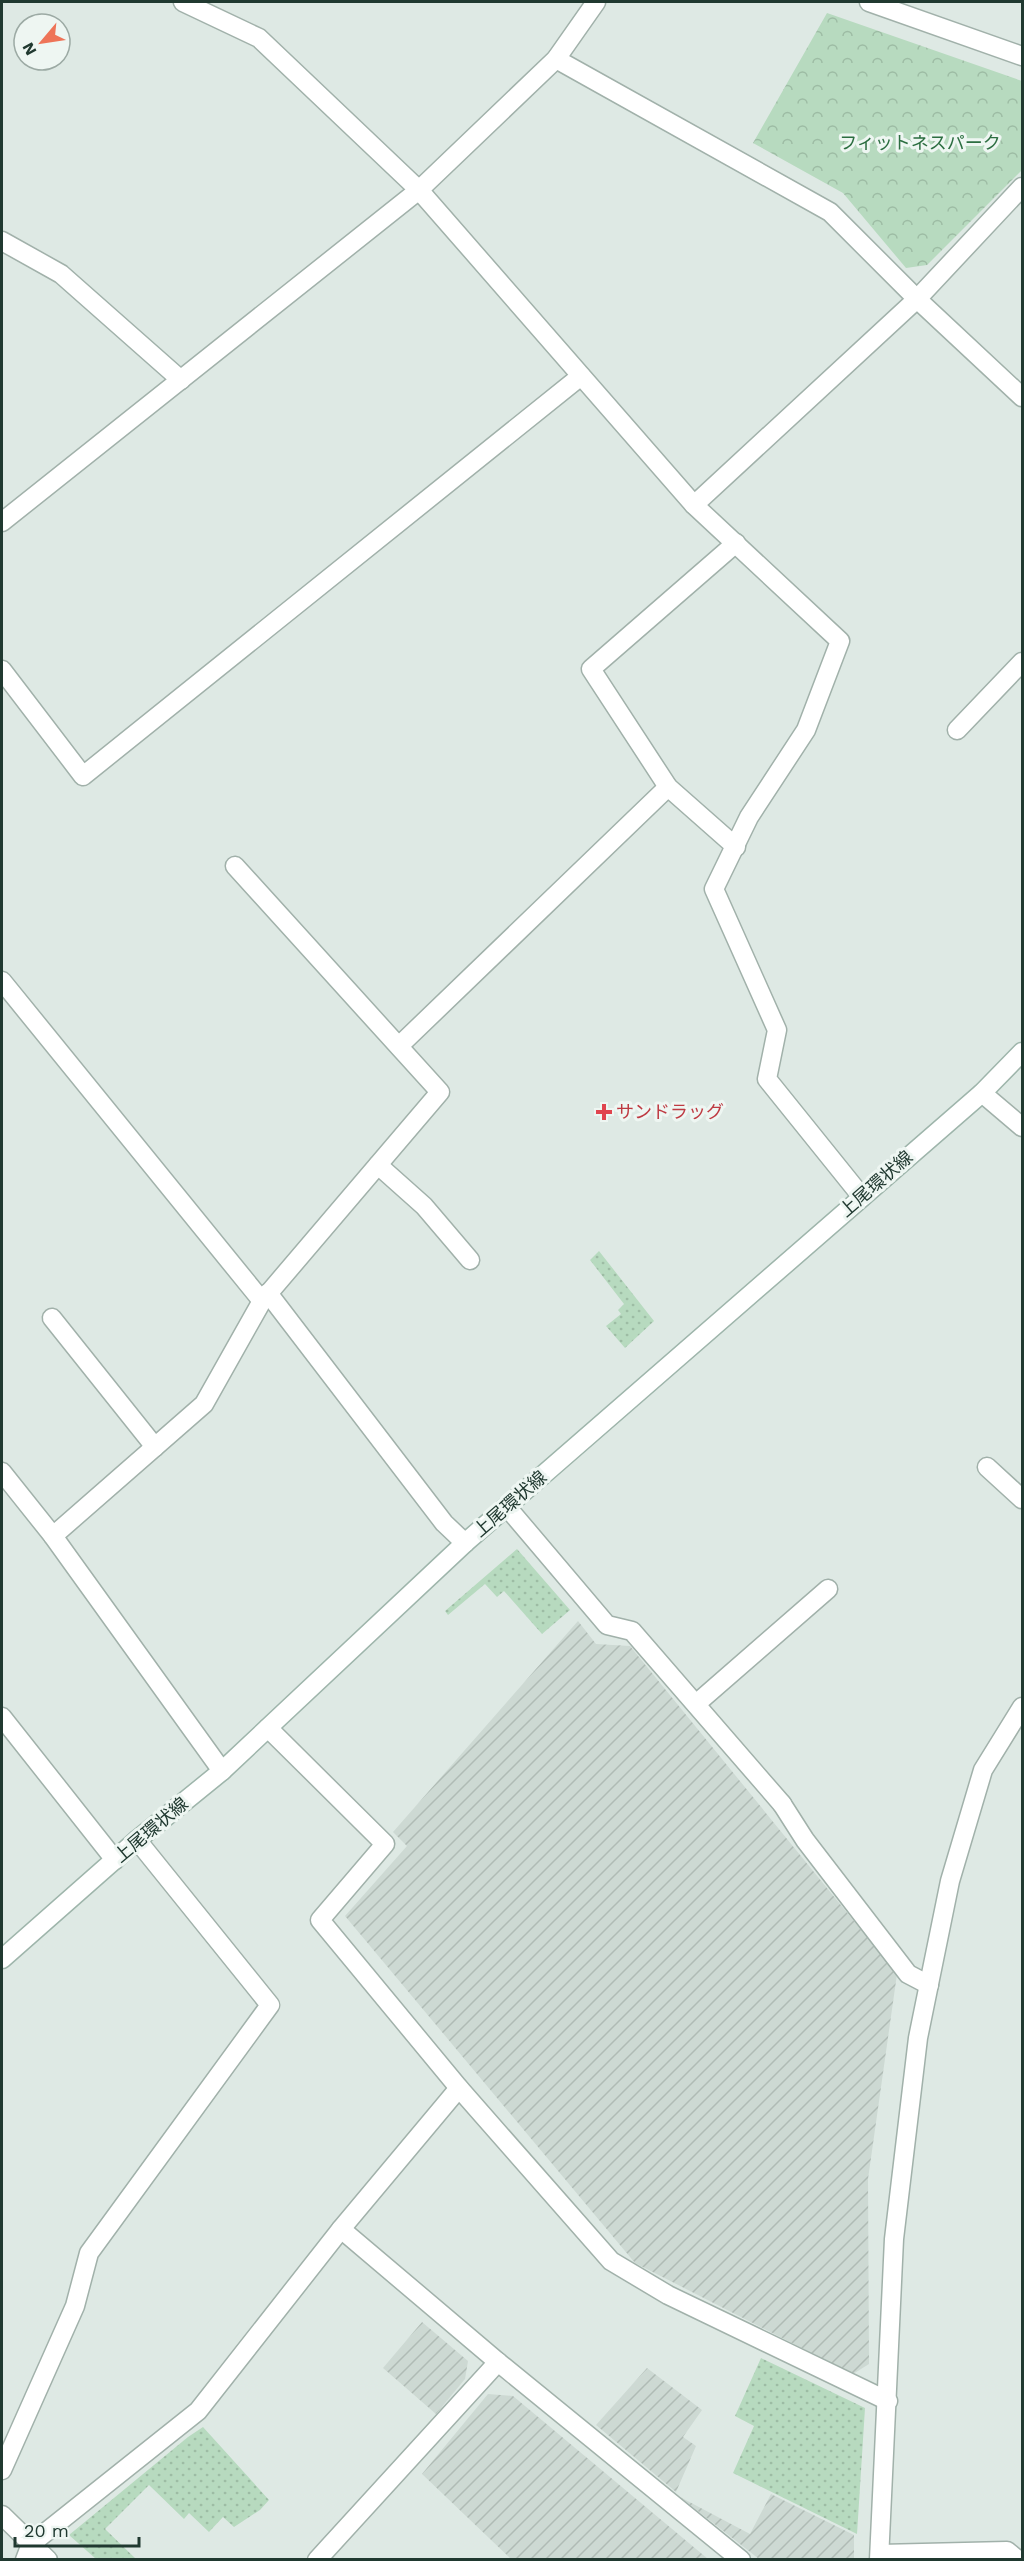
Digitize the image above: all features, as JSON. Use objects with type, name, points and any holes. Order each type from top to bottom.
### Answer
[{"type":"street","points":[[183,2],[259,38],[419,190],[694,505],[840,640],[806,730],[749,818],[714,890],[777,1030],[767,1079],[862,1197]]},
{"type":"street","points":[[2,522],[419,190],[556,59],[596,2]]},
{"type":"street","points":[[869,2],[1023,56]]},
{"type":"street","points":[[556,59],[830,212],[917,299],[1023,397]]},
{"type":"street","points":[[694,505],[917,299],[1023,187]]},
{"type":"street","points":[[2,241],[61,274],[181,380]]},
{"type":"street","points":[[2,670],[83,776],[581,376]]},
{"type":"street","points":[[736,543],[591,669],[668,787],[736,847]]},
{"type":"street","points":[[957,730],[1023,663]]},
{"type":"street","points":[[399,1046],[668,787]]},
{"type":"street","points":[[53,1536],[204,1404],[265,1297],[440,1092],[235,866]]},
{"type":"street","points":[[2,981],[265,1297],[444,1523],[465,1544]]},
{"type":"street","name":"上尾環状線","points":[[2,1959],[137,1840],[222,1771],[465,1544],[981,1093],[1023,1053]]},
{"type":"street","points":[[981,1093],[1023,1127]]},
{"type":"street","points":[[378,1165],[424,1206],[470,1260]]},
{"type":"street","points":[[52,1318],[155,1447]]},
{"type":"street","points":[[987,1467],[1023,1499]]},
{"type":"street","points":[[2,1472],[53,1536],[222,1771]]},
{"type":"street","points":[[507,1507],[607,1625],[632,1631],[782,1804],[805,1840],[908,1974],[929,1985]]},
{"type":"street","points":[[696,1704],[828,1589]]},
{"type":"street","points":[[1018,2559],[1007,2551],[880,2557],[894,2239],[918,2038],[950,1881],[983,1770],[1023,1707]]},
{"type":"street","points":[[2,1717],[115,1860]]},
{"type":"street","points":[[268,1728],[385,1844],[320,1920],[459,2088],[611,2261],[668,2295],[888,2401]]},
{"type":"street","points":[[2,2470],[75,2306],[89,2253],[270,2005],[137,1840]]},
{"type":"street","points":[[28,2552],[198,2411],[341,2229],[459,2088]]},
{"type":"street","points":[[341,2229],[498,2362],[741,2559]]},
{"type":"street","points":[[317,2559],[498,2362]]},
{"type":"street","points":[[2,2515],[28,2552],[48,2559]]},
{"type":"shaded area","points":[[578,1621],[596,1644],[630,1646],[897,1974],[868,2179],[869,2364],[853,2374],[635,2263],[345,1916],[407,1846],[393,1832]]},
{"type":"shaded area","points":[[422,2322],[468,2361],[465,2379],[436,2414],[383,2368]]},
{"type":"shaded area","points":[[647,2368],[702,2410],[683,2437],[696,2446],[676,2492],[596,2425]]},
{"type":"shaded area","points":[[488,2394],[513,2396],[708,2559],[511,2559],[422,2474]]},
{"type":"shaded area","points":[[771,2494],[854,2535],[854,2559],[759,2559],[680,2497],[750,2534]]},
{"type":"green space","name":"フィットネスパーク","points":[[827,13],[1022,81],[1022,170],[927,265],[906,268],[843,193],[753,143]]},
{"type":"green space","points":[[599,1251],[654,1321],[625,1348],[606,1326],[621,1314],[618,1310],[624,1304],[590,1260]]},
{"type":"green space","points":[[517,1549],[570,1610],[542,1634],[504,1591],[497,1597],[485,1584],[448,1615],[445,1611]]},
{"type":"green space","points":[[761,2358],[865,2408],[857,2534],[733,2473],[754,2426],[735,2416]]},
{"type":"green space","points":[[203,2427],[269,2500],[260,2510],[234,2527],[223,2517],[209,2532],[189,2513],[184,2519],[149,2485],[105,2529],[136,2559],[96,2559],[69,2535],[188,2437]]},
{"type":"place","name":"サンドラッグ","points":[[604,1112]]}]
